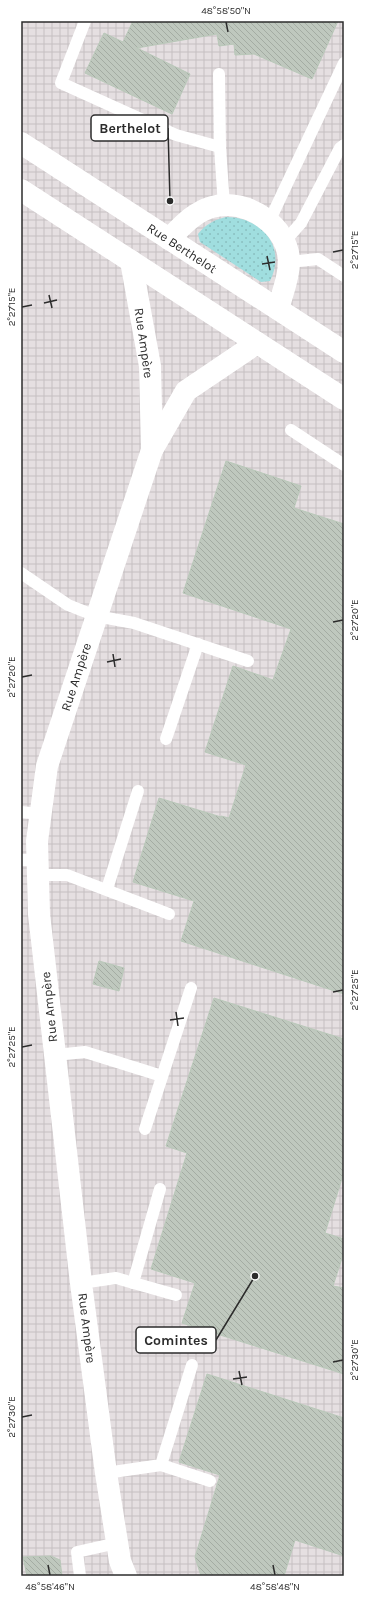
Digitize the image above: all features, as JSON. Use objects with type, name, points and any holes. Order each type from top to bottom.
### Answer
[{"type":"street","name":"Rue Berthelot","points":[[21,143],[344,352]]},
{"type":"street","points":[[21,190],[344,399]]},
{"type":"street","points":[[169,240],[186,220],[212,207],[240,207],[256,212],[269,222],[277,231],[286,252],[287,278],[278,309]]},
{"type":"street","name":"Rue Ampère","points":[[131,261],[150,366],[152,450]]},
{"type":"street","name":"Rue Ampère","points":[[126,1576],[120,1561],[106,1473],[81,1283],[39,914],[32,865],[37,841],[31,813],[152,450],[186,391],[257,342]]},
{"type":"lane","points":[[85,21],[61,83],[176,135],[220,147]]},
{"type":"lane","points":[[269,222],[344,63]]},
{"type":"lane","points":[[219,74],[220,147],[224,206]]},
{"type":"lane","points":[[344,145],[340,148],[286,252],[318,259],[344,276]]},
{"type":"lane","points":[[291,430],[344,465]]},
{"type":"lane","points":[[21,573],[68,605],[96,616],[134,622],[248,661]]},
{"type":"lane","points":[[166,739],[198,644]]},
{"type":"lane","points":[[107,889],[138,791]]},
{"type":"lane","points":[[32,865],[107,889],[169,914]]},
{"type":"lane","points":[[145,1129],[191,988]]},
{"type":"lane","points":[[55,1055],[84,1052],[162,1076]]},
{"type":"lane","points":[[133,1283],[160,1189]]},
{"type":"lane","points":[[81,1283],[116,1278],[176,1295]]},
{"type":"lane","points":[[161,1465],[192,1365]]},
{"type":"lane","points":[[106,1473],[161,1465],[210,1480]]},
{"type":"lane","points":[[80,1576],[77,1552],[117,1543]]},
{"type":"shaded area","points":[[21,21],[344,21],[344,1576],[21,1576]]},
{"type":"shaded area","points":[[226,217],[239,218],[250,222],[260,228],[268,236],[273,246],[275,257],[274,268],[270,281],[261,282],[200,242],[198,234],[207,225]]},
{"type":"building","points":[[133,21],[338,21],[312,79],[254,54],[235,55],[234,44],[219,46],[217,34],[137,48],[190,74],[172,114],[85,73],[104,33],[123,42]]},
{"type":"building","points":[[226,461],[301,486],[294,508],[344,524],[344,994],[181,941],[194,901],[133,882],[159,798],[221,817],[229,818],[246,765],[205,752],[233,666],[273,680],[291,629],[183,593]]},
{"type":"building","points":[[99,961],[124,968],[119,991],[93,984]]},
{"type":"building","points":[[214,998],[344,1039],[344,1172],[325,1233],[344,1239],[344,1252],[333,1286],[344,1288],[344,1374],[182,1323],[195,1283],[151,1269],[187,1153],[166,1146]]},
{"type":"building","points":[[207,1374],[344,1418],[344,1556],[295,1540],[284,1576],[201,1576],[195,1557],[220,1475],[179,1462]]},
{"type":"building","points":[[51,1556],[60,1560],[62,1576],[27,1576],[23,1557]]},
{"type":"place","name":"Berthelot","points":[[170,201]]},
{"type":"place","name":"Comintes","points":[[255,1276]]}]
